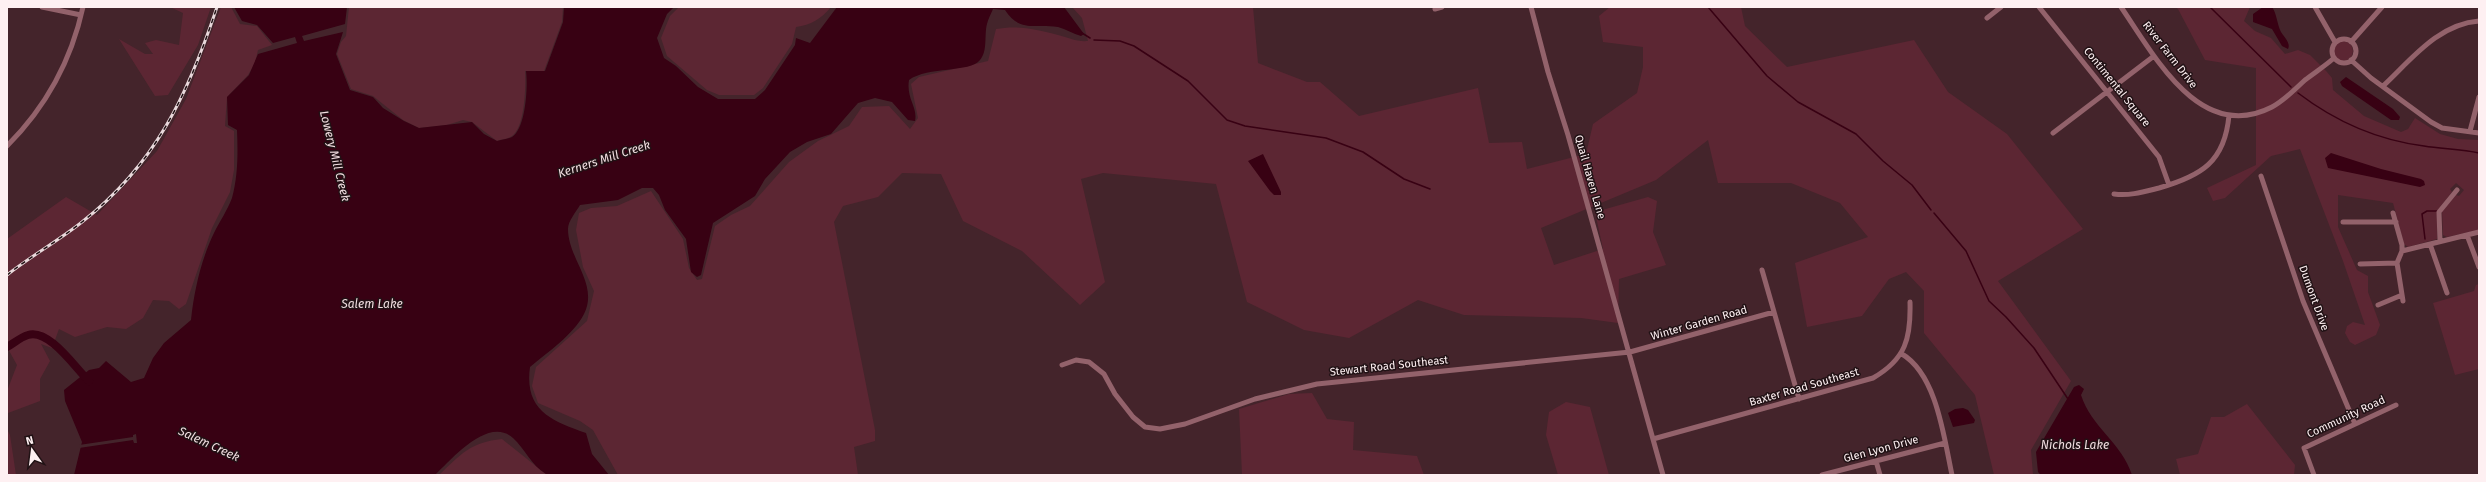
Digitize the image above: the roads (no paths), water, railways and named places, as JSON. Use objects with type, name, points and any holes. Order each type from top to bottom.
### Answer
[{"type":"street","points":[[42,7],[82,15]]},
{"type":"street","points":[[7,146],[39,110],[55,86],[70,52],[82,15],[83,7]]},
{"type":"street","points":[[1435,9],[1442,7]]},
{"type":"street","name":"Quail Haven Lane","points":[[1531,7],[1548,72],[1568,135],[1630,352]]},
{"type":"street","points":[[1987,18],[2001,7]]},
{"type":"street","name":"Contimental Square","points":[[2039,7],[2159,157],[2170,185]]},
{"type":"street","name":"River Farm Drive","points":[[2121,7],[2154,56],[2189,97],[2210,109],[2229,115],[2251,113],[2272,107],[2334,58]]},
{"type":"street","points":[[2315,7],[2335,42]]},
{"type":"street","points":[[2351,42],[2382,7]]},
{"type":"street","points":[[2382,86],[2434,38],[2456,26],[2479,21]]},
{"type":"street","points":[[2345,39],[2351,42],[2355,49],[2351,60],[2344,63],[2334,58],[2332,50],[2335,42],[2345,39]]},
{"type":"street","points":[[2053,133],[2154,56]]},
{"type":"street","points":[[2351,60],[2382,86],[2442,128],[2479,133]]},
{"type":"street","points":[[2470,131],[2479,97]]},
{"type":"street","points":[[2114,194],[2128,196],[2191,178],[2214,159],[2226,138],[2229,115]]},
{"type":"street","name":"Dumont Drive","points":[[2262,176],[2303,301],[2355,424]]},
{"type":"street","points":[[2440,241],[2438,212],[2457,190]]},
{"type":"street","points":[[2393,213],[2402,251],[2397,263],[2403,301]]},
{"type":"street","points":[[2343,222],[2396,222]]},
{"type":"street","points":[[2402,251],[2479,232]]},
{"type":"street","points":[[2467,235],[2479,267]]},
{"type":"street","points":[[2430,244],[2447,293]]},
{"type":"street","points":[[2360,264],[2397,263]]},
{"type":"street","points":[[1762,270],[1799,399]]},
{"type":"street","points":[[2378,305],[2402,295]]},
{"type":"street","name":"Baxter Road Southeast","points":[[1653,439],[1872,378],[1885,371],[1902,354],[1910,325],[1910,302]]},
{"type":"street","name":"Winter Garden Road","points":[[1630,352],[1774,312]]},
{"type":"street","points":[[1630,352],[1663,475]]},
{"type":"street","name":"Stewart Road Southeast","points":[[1062,365],[1076,360],[1089,362],[1104,374],[1115,394],[1134,417],[1145,427],[1160,429],[1185,424],[1255,399],[1317,384],[1630,352]]},
{"type":"street","points":[[1902,354],[1921,373],[1929,388],[1936,405],[1952,475]]},
{"type":"street","name":"Community Road","points":[[2314,475],[2304,448],[2396,405]]},
{"type":"street","name":"Glen Lyon Drive","points":[[1822,475],[1945,443]]},
{"type":"street","points":[[1876,461],[1880,475]]},
{"type":"water","name":"Salem Lake","points":[[234,7],[347,7],[345,24],[302,36],[304,41],[343,32],[336,54],[350,90],[373,97],[383,108],[419,128],[472,122],[484,134],[497,141],[512,137],[517,132],[525,106],[527,86],[526,71],[545,71],[563,22],[564,7],[674,7],[667,14],[657,38],[664,58],[676,66],[698,87],[718,99],[755,99],[765,90],[795,45],[796,38],[810,43],[837,7],[1064,7],[1084,34],[1081,36],[1058,27],[1028,26],[1016,22],[1005,10],[993,9],[987,22],[984,52],[980,60],[967,67],[927,73],[909,80],[909,92],[915,111],[915,121],[908,120],[892,102],[875,98],[858,103],[831,134],[807,142],[790,152],[765,179],[755,196],[713,223],[701,275],[697,277],[691,272],[686,239],[665,210],[659,195],[653,188],[642,188],[618,200],[580,205],[568,226],[568,229],[569,240],[586,282],[588,303],[579,322],[567,336],[530,367],[529,382],[531,394],[536,404],[543,412],[562,424],[586,433],[592,454],[609,475],[566,476],[546,474],[532,462],[513,438],[503,433],[493,432],[471,442],[435,475],[74,475],[82,442],[65,401],[64,390],[89,370],[99,368],[106,361],[131,382],[144,378],[153,358],[164,343],[191,320],[196,287],[202,265],[209,243],[232,198],[235,181],[237,130],[228,125],[227,97],[249,75],[258,54],[297,43],[295,37],[273,43],[257,25],[242,21]]},
{"type":"water","points":[[2263,7],[2272,7],[2274,10],[2281,32],[2288,42],[2288,49],[2282,46],[2272,29],[2253,22],[2253,14]]},
{"type":"water","points":[[2346,77],[2393,109],[2400,117],[2399,120],[2391,120],[2342,86],[2340,82]]},
{"type":"water","points":[[2331,153],[2381,169],[2421,179],[2424,181],[2425,185],[2420,187],[2328,168],[2325,158]]},
{"type":"water","points":[[1263,154],[1281,192],[1281,195],[1274,195],[1270,191],[1248,161]]},
{"type":"water","name":"Nichols Lake","points":[[2079,385],[2084,389],[2081,395],[2086,406],[2099,426],[2121,454],[2132,475],[2041,475],[2038,472],[2036,452],[2074,387]]},
{"type":"water","points":[[1963,408],[1968,410],[1975,420],[1974,423],[1953,427],[1948,413],[1955,409]]},
{"type":"waterway","points":[[1708,7],[1767,76],[1798,102],[1856,134],[1883,161],[1912,185],[1931,210]]},
{"type":"waterway","points":[[2210,7],[2291,87]]},
{"type":"waterway","points":[[1082,33],[1090,38]]},
{"type":"waterway","points":[[1094,40],[1120,41],[1134,46],[1188,81],[1227,120],[1245,126],[1326,138],[1363,152],[1404,179],[1430,189]]},
{"type":"waterway","points":[[2298,93],[2327,113],[2373,134],[2407,143],[2479,153]]},
{"type":"waterway","points":[[2425,239],[2422,214],[2427,211],[2437,211]]},
{"type":"waterway","points":[[1934,213],[1966,251],[1989,301],[2006,317],[2034,348],[2068,399]]},
{"type":"waterway","name":"Salem Creek","points":[[7,347],[28,335],[36,334],[53,343],[89,381]]},
{"type":"railway","points":[[7,275],[25,261],[64,236],[108,200],[150,151],[181,98],[206,39],[217,7]]},
{"type":"water label","name":"Lowery Mill Creek","points":[[335,156]]},
{"type":"water label","name":"Kerners Mill Creek","points":[[604,159]]}]
